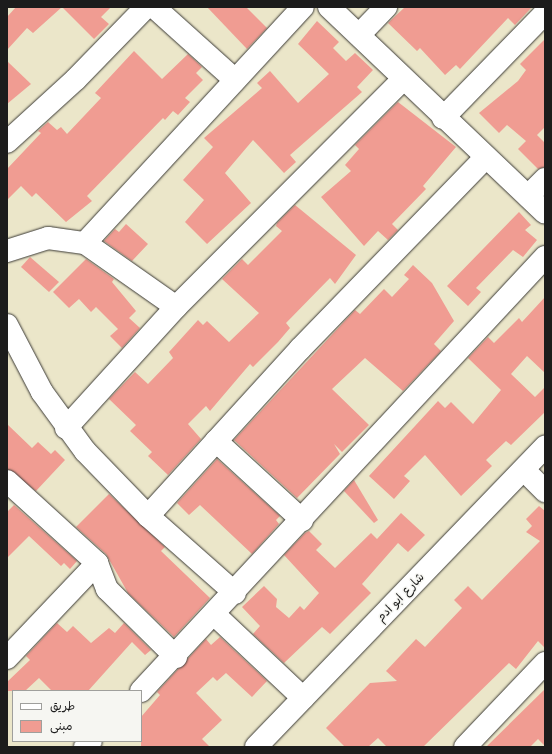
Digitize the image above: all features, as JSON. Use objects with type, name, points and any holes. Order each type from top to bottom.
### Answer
[{"type":"street","points":[[7,142],[76,79],[146,7]]},
{"type":"street","points":[[154,7],[235,80]]},
{"type":"street","points":[[85,243],[303,7]]},
{"type":"street","points":[[329,7],[545,213]]},
{"type":"street","points":[[359,35],[386,7]]},
{"type":"street","points":[[444,118],[545,14]]},
{"type":"street","points":[[66,428],[176,307],[403,79]]},
{"type":"street","points":[[148,516],[216,441],[486,157]]},
{"type":"street","points":[[528,196],[545,179]]},
{"type":"street","points":[[7,251],[48,238],[85,243],[176,307]]},
{"type":"street","points":[[142,690],[176,657],[545,257]]},
{"type":"street","points":[[8,330],[42,392],[66,428],[148,516],[235,593]]},
{"type":"street","points":[[216,441],[302,520]]},
{"type":"street","name":"شارع ابو ادم","points":[[256,747],[545,447]]},
{"type":"street","points":[[524,470],[545,491]]},
{"type":"street","points":[[7,481],[96,563],[107,589],[176,657]]},
{"type":"street","points":[[7,658],[96,563]]},
{"type":"street","points":[[215,615],[303,698]]},
{"type":"street","points":[[465,747],[545,663]]},
{"type":"building","points":[[16,7],[62,7],[33,33],[27,28],[7,50],[7,17]]},
{"type":"building","points":[[62,7],[111,7],[101,17],[109,24],[94,39]]},
{"type":"building","points":[[207,7],[246,7],[267,28],[247,49]]},
{"type":"building","points":[[405,7],[532,7],[515,25],[508,18],[460,69],[456,65],[445,75],[420,48],[417,51],[388,23]]},
{"type":"building","points":[[317,21],[339,42],[333,48],[346,61],[355,53],[373,70],[357,87],[362,92],[290,155],[296,162],[284,173],[253,140],[225,173],[251,203],[207,244],[185,222],[204,200],[183,180],[213,147],[204,138],[262,88],[257,83],[270,71],[298,103],[329,74],[298,44]]},
{"type":"building","points":[[545,39],[545,127],[537,135],[545,143],[545,167],[538,169],[518,149],[526,141],[507,125],[499,133],[479,113],[518,81],[526,70],[520,64]]},
{"type":"building","points":[[134,51],[162,79],[188,54],[202,67],[196,73],[203,80],[185,98],[190,102],[178,115],[173,111],[165,120],[163,118],[87,196],[92,201],[66,222],[36,193],[32,197],[21,186],[7,200],[7,169],[41,133],[38,131],[48,122],[57,130],[61,127],[67,134],[101,98],[95,93]]},
{"type":"building","points":[[7,61],[31,84],[7,104]]},
{"type":"building","points":[[398,102],[456,147],[423,186],[426,189],[392,224],[398,230],[388,240],[378,231],[364,246],[321,197],[351,171],[345,165],[359,149],[355,145]]},
{"type":"building","points":[[295,205],[356,255],[335,284],[330,278],[286,323],[290,328],[278,342],[253,367],[250,364],[210,411],[206,406],[188,424],[201,439],[168,475],[148,456],[152,452],[130,431],[136,425],[109,399],[135,372],[148,384],[173,358],[169,352],[198,320],[203,325],[207,321],[229,342],[259,313],[222,279],[242,259],[248,265],[282,231],[276,226],[277,223]]},
{"type":"building","points":[[519,212],[531,225],[525,230],[537,240],[523,257],[513,250],[476,288],[481,292],[468,306],[447,286]]},
{"type":"building","points":[[126,224],[148,244],[132,261],[104,241],[115,229],[119,232]]},
{"type":"building","points":[[30,257],[59,282],[49,292],[21,267]]},
{"type":"building","points":[[86,259],[114,279],[112,282],[136,311],[129,318],[140,328],[122,348],[110,336],[118,329],[96,307],[91,312],[79,299],[69,308],[53,292]]},
{"type":"building","points":[[413,265],[432,283],[454,321],[434,344],[441,351],[403,391],[365,358],[332,389],[369,425],[342,452],[334,444],[340,454],[297,498],[234,440],[355,310],[360,314],[384,289],[392,297],[409,279],[404,275]]},
{"type":"building","points":[[545,297],[545,373],[527,356],[511,374],[535,397],[545,387],[545,412],[511,445],[506,441],[486,460],[492,466],[461,496],[425,455],[404,476],[410,481],[394,499],[369,476],[438,401],[445,408],[451,402],[473,424],[501,390],[468,358],[488,337],[494,343],[519,318],[522,322]]},
{"type":"building","points":[[7,424],[32,448],[38,442],[51,454],[55,450],[65,460],[36,491],[7,469]]},
{"type":"building","points":[[217,459],[280,516],[276,520],[279,524],[252,554],[200,505],[189,515],[177,503]]},
{"type":"building","points":[[354,480],[378,520],[374,523],[344,491]]},
{"type":"building","points":[[109,494],[165,547],[161,551],[210,598],[174,637],[128,593],[106,554],[76,527]]},
{"type":"building","points":[[14,505],[77,561],[70,569],[64,563],[61,566],[29,536],[7,558],[7,512]]},
{"type":"building","points":[[539,506],[545,511],[545,648],[538,641],[516,669],[509,663],[423,747],[387,747],[378,738],[368,747],[345,747],[326,728],[370,683],[397,681],[386,671],[416,639],[425,647],[462,608],[454,600],[468,586],[482,600],[540,541],[526,532],[532,526],[526,519]]},
{"type":"building","points":[[401,513],[425,535],[408,552],[398,543],[362,584],[371,593],[330,634],[322,627],[284,663],[253,634],[260,626],[242,607],[264,586],[277,599],[276,607],[289,618],[300,606],[304,610],[319,593],[284,555],[305,533],[309,531],[322,544],[316,550],[335,568],[371,533],[377,539]]},
{"type":"building","points":[[57,623],[67,632],[73,626],[91,643],[109,628],[115,633],[124,623],[151,650],[145,655],[132,642],[89,690],[51,690],[39,678],[26,690],[7,691],[7,682],[30,660],[26,656]]},
{"type":"building","points":[[220,637],[267,681],[252,697],[226,673],[217,681],[213,677],[196,693],[222,720],[202,739],[210,747],[141,747],[142,716],[160,695],[157,692],[206,639],[211,645]]},
{"type":"building","points":[[545,689],[545,746],[538,739],[530,747],[486,747]]}]
